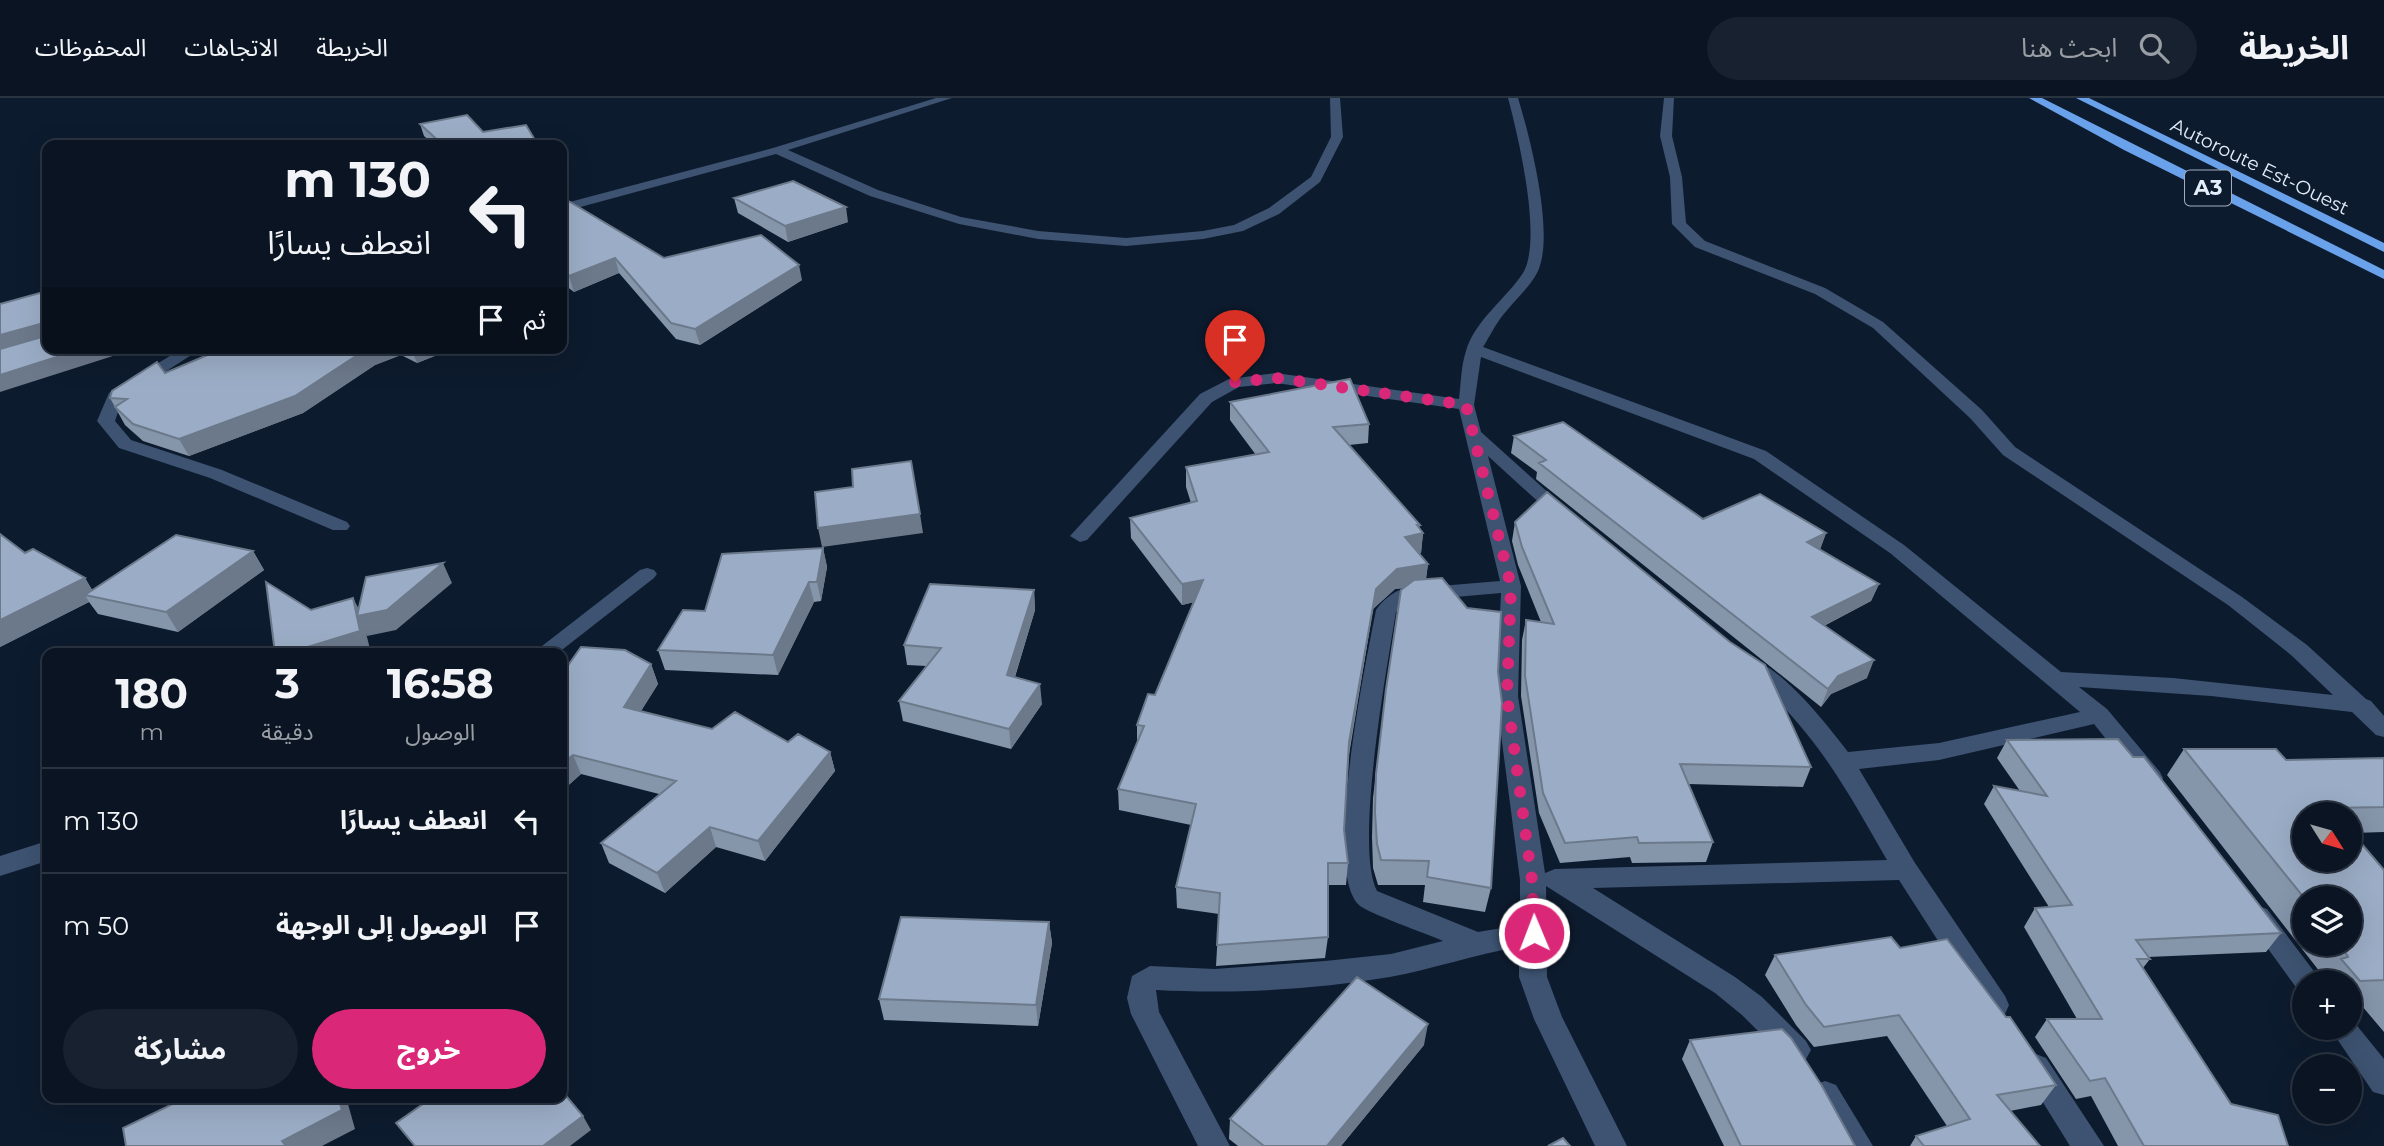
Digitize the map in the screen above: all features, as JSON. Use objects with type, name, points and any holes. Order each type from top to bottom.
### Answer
[{"type":"highway","name":"Autoroute Est-Ouest","points":[[2034,98],[2128,148],[2384,275]]},
{"type":"highway","name":"Autoroute Est-Ouest","points":[[2081,98],[2384,248]]},
{"type":"street","points":[[567,207],[777,150],[947,98]]},
{"type":"street","points":[[777,150],[874,193],[959,220],[1038,235],[1126,242],[1191,236],[1238,228],[1274,211],[1315,179],[1337,137],[1335,98]]},
{"type":"street","points":[[1513,98],[1523,131],[1535,207],[1538,232],[1535,260],[1530,273],[1495,315],[1474,349],[1466,405],[1511,586],[1507,696],[1545,879],[1534,933],[1533,977],[1548,1019],[1611,1146]]},
{"type":"street","points":[[1669,98],[1666,136],[1676,177],[1679,224],[1690,237],[1700,244],[1820,291],[1878,325],[1976,414],[2009,451],[2235,601],[2299,650],[2363,706],[2384,729]]},
{"type":"street","points":[[1474,349],[1760,455],[1897,549],[2058,679],[2098,715],[2164,795]]},
{"type":"street","points":[[184,354],[114,397],[106,421],[125,444],[216,474],[340,526]]},
{"type":"street","points":[[1080,536],[1206,398],[1235,382],[1276,378],[1466,405]]},
{"type":"street","points":[[1473,434],[1524,482],[1577,525]]},
{"type":"street","points":[[551,648],[647,574]]},
{"type":"street","points":[[1477,943],[1424,923],[1364,895],[1357,869],[1363,746],[1386,610],[1393,602],[1404,595],[1511,586]]},
{"type":"street","points":[[1733,654],[1777,685],[1807,715],[1842,761],[1906,870],[2006,1021]]},
{"type":"street","points":[[2058,679],[2134,680],[2205,686],[2363,706]]},
{"type":"street","points":[[1842,761],[1887,758],[1960,747],[2098,715]]},
{"type":"street","points":[[0,866],[42,852]]},
{"type":"street","points":[[1545,879],[1906,870]]},
{"type":"street","points":[[1545,879],[1725,985],[1752,1006],[1794,1046],[1857,1146]]},
{"type":"street","points":[[2243,898],[2299,970]]},
{"type":"street","points":[[1214,1146],[1145,1014],[1141,998],[1142,984],[1150,978],[1215,981],[1325,973],[1391,965],[1477,943],[1534,933]]},
{"type":"street","points":[[2353,1040],[2384,1082]]},
{"type":"street","points":[[2021,1045],[2088,1146]]},
{"type":"building","points":[[467,115],[483,132],[526,125],[535,140],[438,140],[420,124]]},
{"type":"building","points":[[793,181],[846,207],[785,226],[734,198]]},
{"type":"building","points":[[567,200],[664,258],[761,235],[799,265],[695,329],[671,323],[615,258],[569,276]]},
{"type":"building","points":[[42,292],[42,332],[40,324],[0,335],[0,304]]},
{"type":"building","points":[[42,337],[42,354],[66,354],[0,375],[0,349]]},
{"type":"building","points":[[210,354],[359,354],[295,396],[179,439],[133,424],[115,407],[127,399],[110,398],[112,391],[157,362],[165,373]]},
{"type":"building","points":[[1350,379],[1369,424],[1333,427],[1420,525],[1417,525],[1423,533],[1405,537],[1428,564],[1397,569],[1376,589],[1349,742],[1344,830],[1348,863],[1328,863],[1328,937],[1217,945],[1220,893],[1176,887],[1196,804],[1118,789],[1144,726],[1137,725],[1148,694],[1155,695],[1203,580],[1182,584],[1130,518],[1197,501],[1186,467],[1269,452],[1230,402]]},
{"type":"building","points":[[1563,422],[1703,519],[1760,494],[1826,533],[1807,542],[1879,584],[1812,617],[1874,660],[1838,676],[1828,689],[1539,463],[1546,460],[1514,436]]},
{"type":"building","points":[[911,461],[920,514],[818,528],[815,492],[853,487],[852,469]]},
{"type":"building","points":[[1547,492],[1730,642],[1765,665],[1811,767],[1680,764],[1713,842],[1639,843],[1637,837],[1565,843],[1543,793],[1525,676],[1526,620],[1554,624],[1522,547],[1515,522]]},
{"type":"building","points":[[0,534],[25,553],[33,549],[85,578],[0,620]]},
{"type":"building","points":[[176,535],[253,551],[166,612],[85,595]]},
{"type":"building","points":[[823,548],[817,582],[809,582],[773,655],[658,650],[683,610],[705,611],[722,554]]},
{"type":"building","points":[[443,563],[387,610],[357,616],[366,577]]},
{"type":"building","points":[[1442,578],[1467,608],[1501,612],[1498,672],[1502,703],[1491,888],[1427,877],[1429,861],[1381,860],[1377,844],[1376,774],[1401,590],[1414,580]]},
{"type":"building","points":[[266,582],[311,610],[353,598],[360,631],[304,648],[274,648]]},
{"type":"building","points":[[930,584],[1034,590],[1007,675],[1040,684],[1009,729],[899,701],[941,648],[904,645]]},
{"type":"building","points":[[581,647],[625,650],[651,664],[624,707],[712,729],[735,712],[788,742],[798,734],[830,752],[758,841],[710,827],[657,873],[601,843],[676,781],[573,755],[567,760],[567,667]]},
{"type":"building","points":[[2118,739],[2133,757],[2144,757],[2281,933],[2136,940],[2150,959],[2137,959],[2231,1104],[2278,1115],[2288,1146],[2144,1146],[2105,1078],[2090,1081],[2047,1019],[2102,1019],[2035,908],[2072,905],[1994,786],[2047,796],[2007,740]]},
{"type":"building","points":[[2184,749],[2276,749],[2286,760],[2384,758],[2384,807],[2362,807],[2362,802],[2292,802],[2292,872],[2362,872],[2362,844],[2384,870],[2384,980],[2362,981],[2362,970],[2350,970],[2341,959],[2362,956],[2362,886],[2295,886]]},
{"type":"building","points":[[901,917],[1049,922],[1036,1005],[879,999]]},
{"type":"building","points":[[1891,937],[1900,948],[1947,939],[2006,1017],[2010,1017],[2056,1085],[1997,1095],[2040,1146],[1924,1146],[1916,1136],[1970,1119],[1899,1015],[1824,1027],[1806,1005],[1775,955]]},
{"type":"building","points":[[1357,977],[1428,1024],[1327,1146],[1264,1146],[1230,1119]]},
{"type":"building","points":[[1782,1029],[1791,1038],[1822,1086],[1855,1146],[1741,1146],[1690,1040]]},
{"type":"building","points":[[567,1097],[583,1116],[543,1146],[415,1146],[396,1123],[424,1103],[567,1103]]},
{"type":"building","points":[[175,1103],[340,1103],[342,1110],[282,1141],[286,1146],[126,1146],[123,1128]]},
{"type":"building","points":[[1563,1138],[1570,1146],[1548,1146]]},
{"type":"route","points":[[1235,382],[1276,378],[1466,405],[1511,586],[1507,696],[1532,880],[1534,933]]}]
